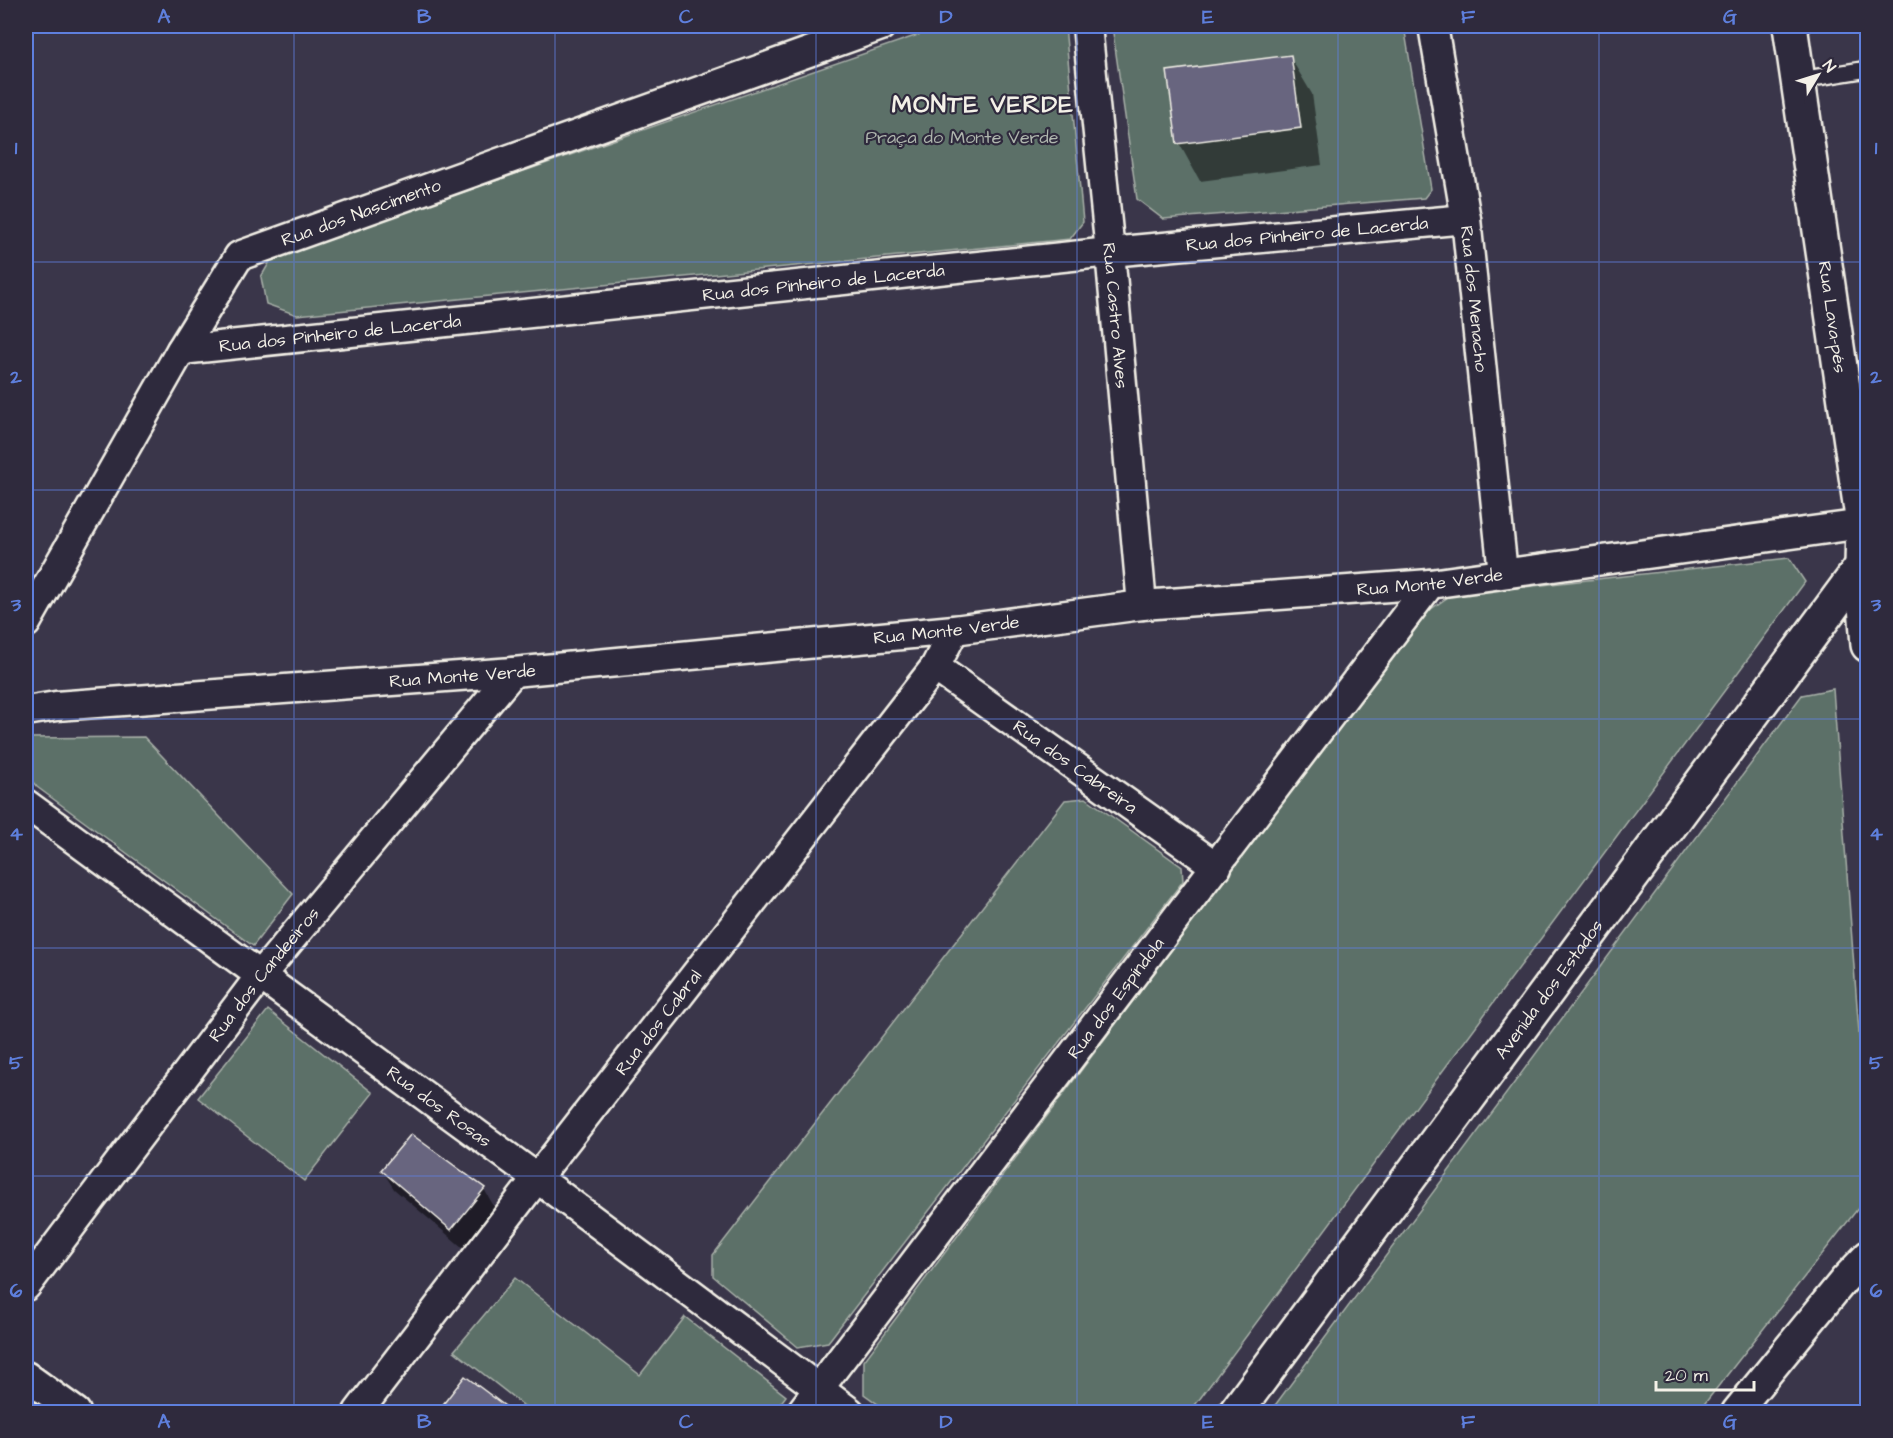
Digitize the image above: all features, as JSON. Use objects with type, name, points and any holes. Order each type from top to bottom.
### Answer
[{"type":"street","name":"Rua dos Nascimento","points":[[26,623],[181,350],[240,256],[881,26]]},
{"type":"street","name":"Rua Castro Alves","points":[[1087,26],[1142,605]]},
{"type":"street","name":"Rua dos Menacho","points":[[1433,26],[1466,219],[1503,573]]},
{"type":"street","name":"Rua Lava-pés","points":[[1790,26],[1800,80],[1863,524],[1862,566],[1868,645]]},
{"type":"street","name":"Rua dos Pinheiro de Lacerda","points":[[181,350],[1110,252],[1466,219]]},
{"type":"street","name":"Rua Monte Verde","points":[[26,711],[56,706],[513,672],[954,630],[1142,605],[1430,584],[1863,524]]},
{"type":"street","name":"Avenida dos Estados","points":[[1236,1413],[1862,566]]},
{"type":"street","name":"Rua dos Espíndola","points":[[801,1413],[1430,584]]},
{"type":"street","name":"Rua dos Cabral","points":[[358,1413],[537,1178],[935,667],[954,630]]},
{"type":"street","name":"Rua dos Cabreira","points":[[935,667],[1216,867]]},
{"type":"street","name":"Rua dos Candeeiros","points":[[26,1286],[261,975],[513,672]]},
{"type":"street","name":"Rua dos Rosas","points":[[26,804],[537,1178],[850,1413]]},
{"type":"street","points":[[1736,1413],[1844,1280],[1868,1255]]},
{"type":"street","points":[[26,1376],[76,1413]]},
{"type":"lane","points":[[1800,80],[1868,69]]},
{"type":"green space","name":"Praça do Monte Verde","points":[[944,26],[1065,26],[1083,222],[1070,239],[297,315],[266,304],[261,277],[272,258]]},
{"type":"green space","points":[[1112,26],[1404,26],[1431,189],[1424,198],[1163,219],[1137,199]]},
{"type":"green space","points":[[1789,558],[1805,582],[1190,1412],[889,1412],[864,1394],[864,1361],[1420,617],[1451,595]]},
{"type":"green space","points":[[1833,689],[1867,1138],[1867,1197],[1698,1412],[1270,1412],[1802,695]]},
{"type":"green space","points":[[144,737],[293,894],[253,946],[37,787],[26,774],[26,738]]},
{"type":"green space","points":[[1086,798],[1182,867],[1183,881],[828,1342],[798,1347],[713,1276],[713,1255],[1065,800]]},
{"type":"green space","points":[[268,1010],[373,1093],[304,1181],[198,1098]]},
{"type":"green space","points":[[515,1278],[640,1375],[685,1317],[786,1396],[774,1412],[532,1412],[454,1351]]},
{"type":"building","points":[[1291,55],[1301,128],[1177,144],[1167,71]]},
{"type":"building","points":[[411,1134],[485,1188],[451,1230],[381,1170]]},
{"type":"building","points":[[465,1376],[513,1412],[437,1412]]},
{"type":"district","name":"MONTE VERDE","points":[[983,105]]}]
